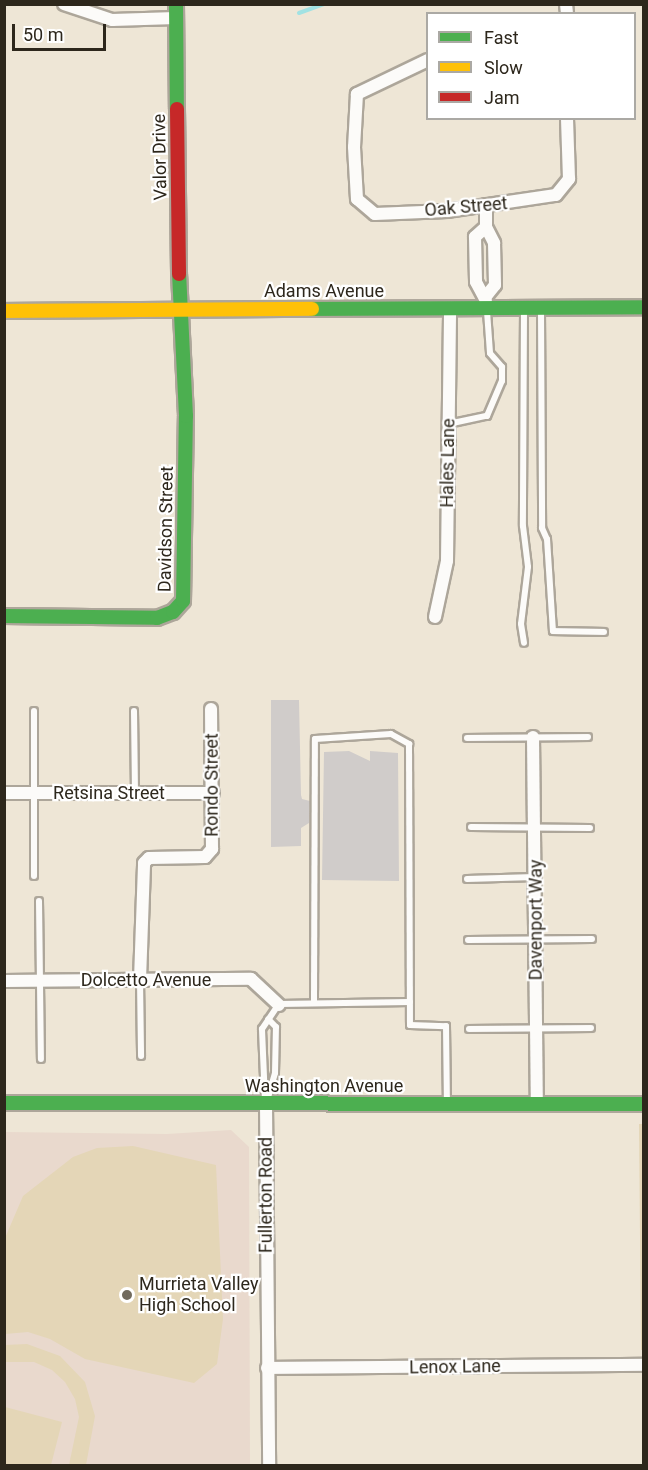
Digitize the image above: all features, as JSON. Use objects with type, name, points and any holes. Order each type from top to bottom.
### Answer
[{"type":"street","points":[[64,4],[112,20],[176,11]]},
{"type":"street","name":"Valor Drive","points":[[176,11],[180,310]]},
{"type":"street","name":"Oak Street","points":[[426,61],[357,94],[354,147],[357,199],[375,214],[486,205],[556,195],[570,179],[567,120]]},
{"type":"street","points":[[486,205],[486,227],[494,243],[495,258],[495,285],[486,302]]},
{"type":"street","points":[[486,227],[475,237],[476,282],[486,302]]},
{"type":"street","points":[[475,258],[495,258]]},
{"type":"street","name":"Adams Avenue","points":[[4,311],[450,308],[486,302],[524,307],[644,308]]},
{"type":"street","name":"Hales Lane","points":[[435,617],[447,561],[450,308]]},
{"type":"street","name":"Davidson Street","points":[[4,616],[156,618],[173,612],[183,601],[186,416],[180,310]]},
{"type":"street","name":"Rondo Street","points":[[140,981],[144,863],[149,858],[205,857],[213,838],[212,709]]},
{"type":"street","name":"Davenport Way","points":[[533,736],[537,1104]]},
{"type":"street","name":"Retsina Street","points":[[4,793],[213,793]]},
{"type":"street","name":"Dolcetto Avenue","points":[[4,981],[251,980],[279,1005]]},
{"type":"street","name":"Washington Avenue","points":[[5,1103],[644,1104]]},
{"type":"street","name":"Fullerton Road","points":[[266,1104],[269,1466]]},
{"type":"street","name":"Lenox Lane","points":[[267,1368],[644,1365]]},
{"type":"lane","points":[[448,424],[487,416],[502,381],[502,367],[490,353],[486,302]]},
{"type":"lane","points":[[524,307],[523,526],[528,567],[521,624],[524,643]]},
{"type":"lane","points":[[542,307],[542,528],[547,539],[553,631],[604,632]]},
{"type":"lane","points":[[34,711],[34,876]]},
{"type":"lane","points":[[134,711],[135,792]]},
{"type":"lane","points":[[314,1001],[315,739],[391,734],[409,744],[410,1025],[446,1026],[447,1103]]},
{"type":"lane","points":[[468,738],[588,737]]},
{"type":"lane","points":[[471,828],[590,828]]},
{"type":"lane","points":[[467,879],[536,877]]},
{"type":"lane","points":[[39,901],[41,1059]]},
{"type":"lane","points":[[468,940],[592,939]]},
{"type":"lane","points":[[140,981],[141,1056]]},
{"type":"lane","points":[[266,1104],[261,1074],[262,1029],[279,1005],[314,1001],[410,1002]]},
{"type":"lane","points":[[266,1104],[274,1073],[276,1027],[268,1019]]},
{"type":"lane","points":[[469,1029],[591,1029]]},
{"type":"shaded area","points":[[639,1124],[644,1124],[643,1350],[641,1350]]},
{"type":"shaded area","name":"Murrieta Valley High School","points":[[231,1130],[249,1147],[250,1465],[5,1466],[5,1132],[167,1134]]},
{"type":"shaded area","points":[[133,1146],[216,1165],[223,1319],[217,1364],[194,1383],[85,1359],[50,1339],[28,1332],[5,1334],[5,1238],[23,1196],[73,1157],[97,1148]]},
{"type":"shaded area","points":[[27,1344],[60,1356],[85,1382],[95,1416],[86,1465],[69,1465],[79,1417],[75,1399],[65,1382],[52,1370],[34,1362],[5,1362],[5,1345]]},
{"type":"shaded area","points":[[5,1407],[62,1422],[51,1465],[5,1465]]},
{"type":"building","points":[[271,700],[299,700],[301,795],[302,799],[310,801],[309,823],[301,828],[301,846],[271,847]]},
{"type":"building","points":[[349,751],[370,761],[370,751],[398,753],[399,881],[322,880],[324,752]]},
{"type":"waterway","points":[[299,13],[324,4]]},
{"type":"traffic: fast","points":[[176,4],[177,109]]},
{"type":"traffic: fast","points":[[4,616],[157,618],[173,612],[183,601],[186,416],[179,274]]},
{"type":"traffic: fast","points":[[312,309],[644,307]]},
{"type":"traffic: fast","points":[[4,1103],[644,1104]]},
{"type":"traffic: slow","points":[[4,311],[312,309]]},
{"type":"traffic: jam","points":[[177,109],[179,274]]},
{"type":"place","name":"Murrieta Valley High School","points":[[127,1295]]}]
